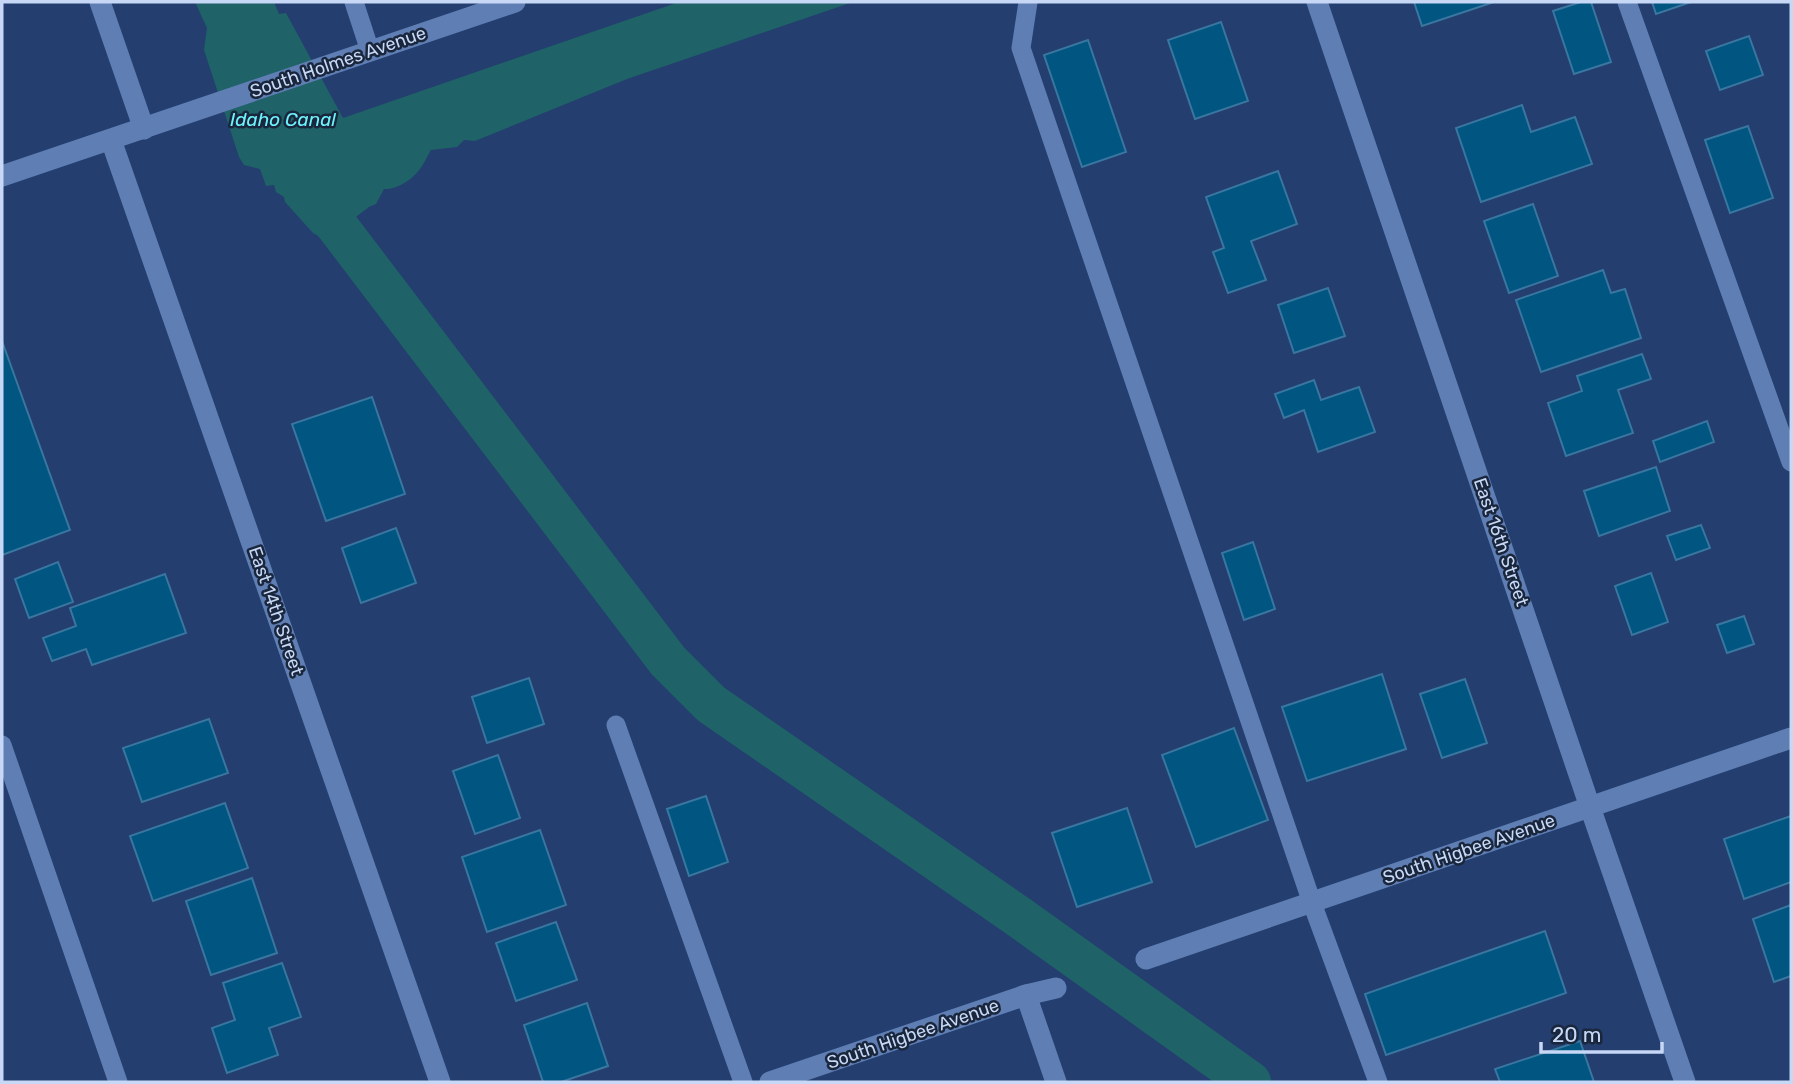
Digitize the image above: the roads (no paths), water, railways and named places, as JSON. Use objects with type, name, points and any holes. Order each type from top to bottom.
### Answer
[{"type":"street","points":[[100,2],[144,129]]},
{"type":"street","name":"South Holmes Avenue","points":[[2,176],[514,2]]},
{"type":"street","name":"East 16th Street","points":[[1317,2],[1685,1082]]},
{"type":"street","name":"East 14th Street","points":[[111,140],[440,1082]]},
{"type":"street","name":"South Higbee Avenue","points":[[1146,959],[1791,738]]},
{"type":"street","name":"South Higbee Avenue","points":[[770,1082],[1026,995],[1056,988]]},
{"type":"street","points":[[1026,995],[1056,1082]]},
{"type":"lane","points":[[354,2],[370,51]]},
{"type":"lane","points":[[1028,2],[1021,48],[1312,903],[1378,1082]]},
{"type":"lane","points":[[1627,2],[1791,462]]},
{"type":"lane","points":[[616,725],[743,1082]]},
{"type":"lane","points":[[2,745],[118,1082]]},
{"type":"water","name":"Idaho Canal","points":[[195,2],[274,2],[279,14],[286,13],[343,118],[679,2],[853,2],[627,79],[475,141],[464,140],[457,147],[431,150],[412,177],[399,186],[384,189],[376,204],[325,240],[313,233],[285,202],[284,197],[276,192],[274,185],[266,186],[260,169],[244,165],[239,157],[204,50],[207,28]]},
{"type":"waterway","points":[[305,184],[668,661],[711,704],[1019,917],[1250,1082]]}]
